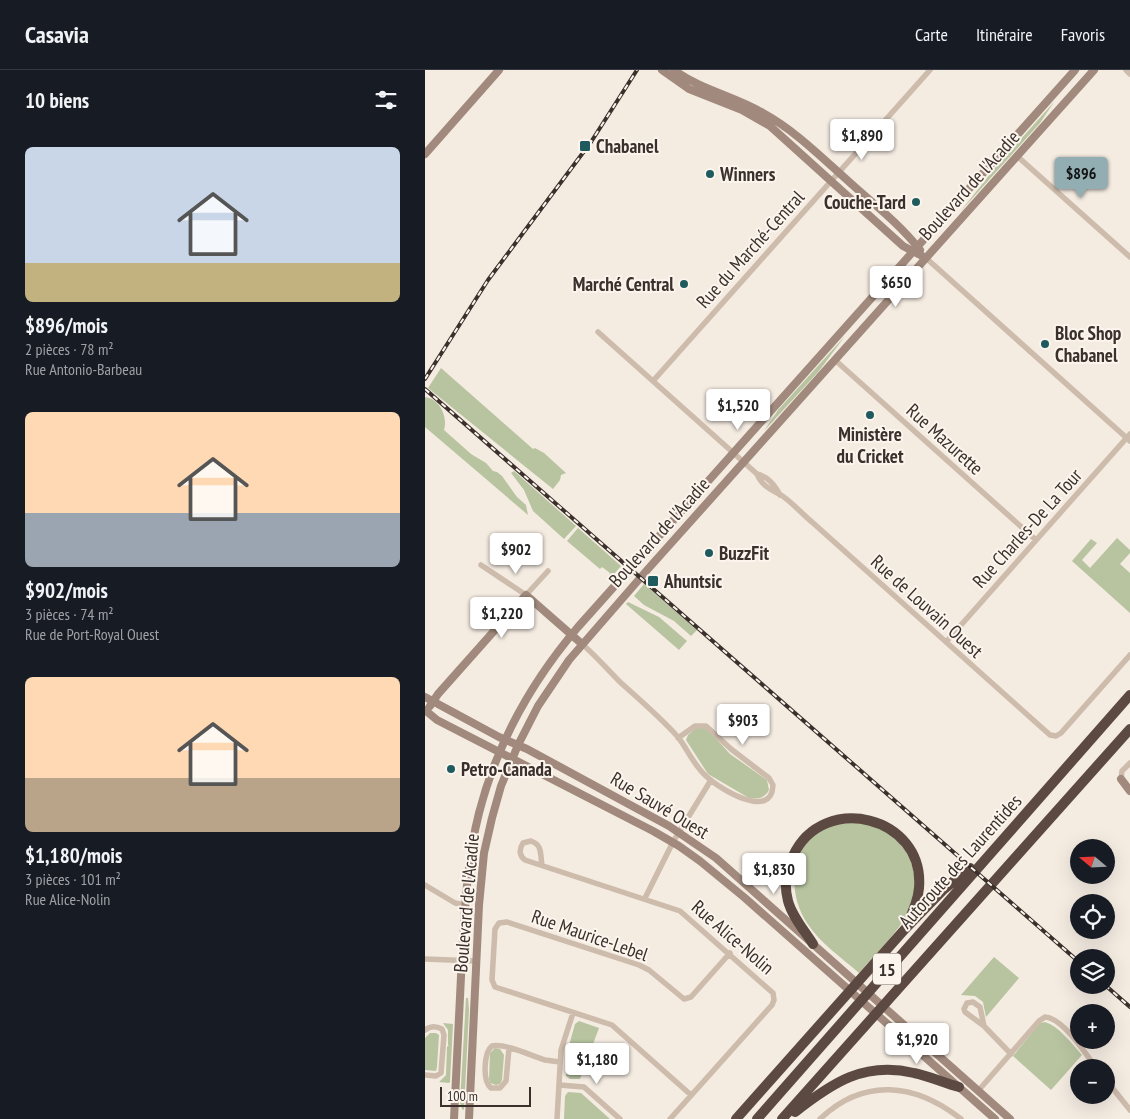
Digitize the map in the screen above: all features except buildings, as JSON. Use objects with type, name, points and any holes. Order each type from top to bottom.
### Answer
[{"type":"highway","name":"Autoroute des Laurentides","points":[[757,1119],[1130,695]]},
{"type":"highway","name":"Autoroute des Laurentides","points":[[784,1119],[1130,729]]},
{"type":"highway","points":[[813,944],[789,904],[786,886],[789,868],[796,850],[809,834],[823,824],[845,818],[862,818],[885,826],[901,838],[912,854],[918,871],[919,889],[914,909],[905,929]]},
{"type":"highway","points":[[736,1119],[905,929],[944,888],[989,854]]},
{"type":"highway","points":[[784,1119],[834,1083],[868,1072],[883,1070],[906,1071],[959,1086]]},
{"type":"main road","points":[[425,154],[499,70]]},
{"type":"main road","points":[[662,70],[693,91],[742,110],[764,122],[903,246],[915,249]]},
{"type":"main road","points":[[674,70],[696,84],[741,101],[779,122],[797,135],[882,211],[915,249],[926,258]]},
{"type":"main road","name":"Boulevard de l'Acadie","points":[[454,1119],[469,859],[483,796],[505,739],[523,704],[539,678],[572,635],[1075,70]]},
{"type":"main road","name":"Boulevard de l'Acadie","points":[[469,1119],[479,899],[484,853],[494,808],[512,759],[547,692],[582,644],[1094,70]]},
{"type":"main road","points":[[426,711],[526,595],[582,644]]},
{"type":"main road","name":"Rue Sauvé Ouest","points":[[425,697],[679,832],[728,868],[1010,1119]]},
{"type":"main road","name":"Rue Sauvé Ouest","points":[[426,711],[437,720],[569,786],[673,842],[700,860],[995,1119]]},
{"type":"main road","points":[[1121,779],[1130,791]]},
{"type":"street","name":"Rue du Marché-Central","points":[[653,381],[929,70]]},
{"type":"street","points":[[1126,70],[1130,74]]},
{"type":"street","points":[[1017,156],[1130,257]]},
{"type":"street","points":[[926,258],[1129,437]]},
{"type":"street","name":"Rue de Louvain Ouest","points":[[598,332],[757,474],[760,482],[771,491],[781,495],[1050,736],[1061,733],[1130,654]]},
{"type":"street","name":"Rue Mazurette","points":[[835,360],[1036,540]]},
{"type":"street","name":"Rue Charles-De La Tour","points":[[946,642],[1129,437]]},
{"type":"street","points":[[481,565],[526,595],[548,571]]},
{"type":"street","points":[[582,644],[678,738],[699,770],[711,780],[747,801],[758,802],[765,800],[773,791],[771,780],[731,749],[710,728],[704,725],[697,725],[678,738]]},
{"type":"street","points":[[1121,779],[1123,771],[1130,763]]},
{"type":"street","points":[[645,898],[673,842],[711,780]]},
{"type":"street","name":"Rue Alice-Nolin","points":[[542,865],[538,844],[531,841],[525,842],[521,848],[522,857],[542,865],[681,910],[774,994],[774,1000],[670,1119]]},
{"type":"street","points":[[425,885],[455,902],[465,905]]},
{"type":"street","name":"Rue Maurice-Lebel","points":[[573,1012],[494,986],[492,980],[495,931],[496,926],[500,922],[509,922],[643,966],[685,999],[691,997],[730,953]]},
{"type":"street","points":[[425,959],[476,961]]},
{"type":"street","points":[[557,1119],[562,1042],[573,1012],[615,1027],[691,1095]]},
{"type":"street","points":[[978,1091],[1039,1021],[1045,1017],[1056,1020],[1089,1059]]},
{"type":"street","points":[[984,1026],[1011,1054]]},
{"type":"street","points":[[425,1030],[429,1027],[438,1028],[443,1035],[441,1073],[436,1076],[425,1075]]},
{"type":"street","points":[[509,1048],[505,1083],[500,1088],[491,1088],[485,1081],[487,1051],[496,1045],[509,1048],[547,1061],[560,1062]]},
{"type":"street","points":[[559,1085],[584,1088],[621,1119]]},
{"type":"street","points":[[820,1119],[836,1106],[861,1093],[898,1090],[920,1095],[942,1105],[961,1119]]},
{"type":"street","points":[[1115,1091],[1130,1110]]},
{"type":"green space","points":[[1054,102],[1040,123],[960,212],[995,168]]},
{"type":"green space","points":[[845,336],[819,371],[764,431],[778,410]]},
{"type":"green space","points":[[441,368],[533,449],[535,448],[544,453],[566,473],[561,475],[560,480],[553,489],[428,388]]},
{"type":"green space","points":[[425,397],[435,401],[442,409],[445,420],[444,430],[471,454],[502,476],[517,497],[526,505],[528,515],[425,427]]},
{"type":"green space","points":[[514,471],[576,526],[564,539],[533,511],[524,490],[511,473]]},
{"type":"green space","points":[[578,528],[621,566],[610,579],[608,577],[610,573],[602,567],[600,569],[567,541]]},
{"type":"green space","points":[[1117,538],[1130,550],[1130,553],[1120,564],[1130,573],[1130,613],[1072,561],[1091,539],[1097,543],[1082,560],[1090,568]]},
{"type":"green space","points":[[644,584],[697,630],[691,636],[674,621],[644,605],[634,596]]},
{"type":"green space","points":[[628,602],[659,617],[687,641],[679,650],[626,604]]},
{"type":"green space","points":[[696,728],[704,728],[710,732],[730,754],[767,780],[769,790],[765,795],[758,798],[749,798],[708,774],[686,740],[688,735]]},
{"type":"green space","points":[[859,820],[885,830],[898,841],[911,862],[915,885],[914,897],[904,920],[859,973],[825,944],[807,923],[797,899],[795,874],[797,861],[802,850],[809,839],[819,830],[832,825]]},
{"type":"green space","points":[[994,957],[1019,978],[986,1017],[983,1002],[975,996],[961,995]]},
{"type":"green space","points":[[466,998],[468,998],[469,1010],[464,1110],[460,1103]]},
{"type":"green space","points":[[579,1021],[599,1028],[580,1079],[570,1079],[566,1076],[568,1049],[575,1024]]},
{"type":"green space","points":[[443,1023],[453,1024],[449,1083],[439,1082],[446,1075],[447,1047],[449,1045],[448,1030]]},
{"type":"green space","points":[[1040,1023],[1050,1024],[1060,1031],[1070,1042],[1070,1049],[1076,1049],[1082,1055],[1078,1059],[1070,1059],[1070,1069],[1051,1090],[1013,1056]]},
{"type":"green space","points":[[430,1033],[439,1035],[436,1071],[425,1070],[425,1038]]},
{"type":"green space","points":[[495,1048],[500,1049],[504,1055],[502,1080],[500,1084],[496,1085],[490,1083],[489,1079],[490,1053]]},
{"type":"green space","points":[[568,1092],[581,1093],[610,1119],[564,1119],[565,1096]]},
{"type":"railway","points":[[425,379],[488,280],[591,142],[637,70]]},
{"type":"railway","points":[[425,389],[1070,954]]},
{"type":"railway","points":[[1115,994],[1130,1007]]},
{"type":"place","name":"Chabanel","points":[[585,146]]},
{"type":"place","name":"Winners","points":[[710,174]]},
{"type":"place","name":"Couche-Tard","points":[[916,202]]},
{"type":"place","name":"Marché Central","points":[[684,284]]},
{"type":"place","name":"Bloc Shop Chabanel","points":[[1045,344]]},
{"type":"place","name":"Ministère du Cricket","points":[[870,415]]},
{"type":"place","name":"BuzzFit","points":[[709,553]]},
{"type":"place","name":"Ahuntsic","points":[[653,581]]},
{"type":"place","name":"Petro-Canada","points":[[451,769]]}]
